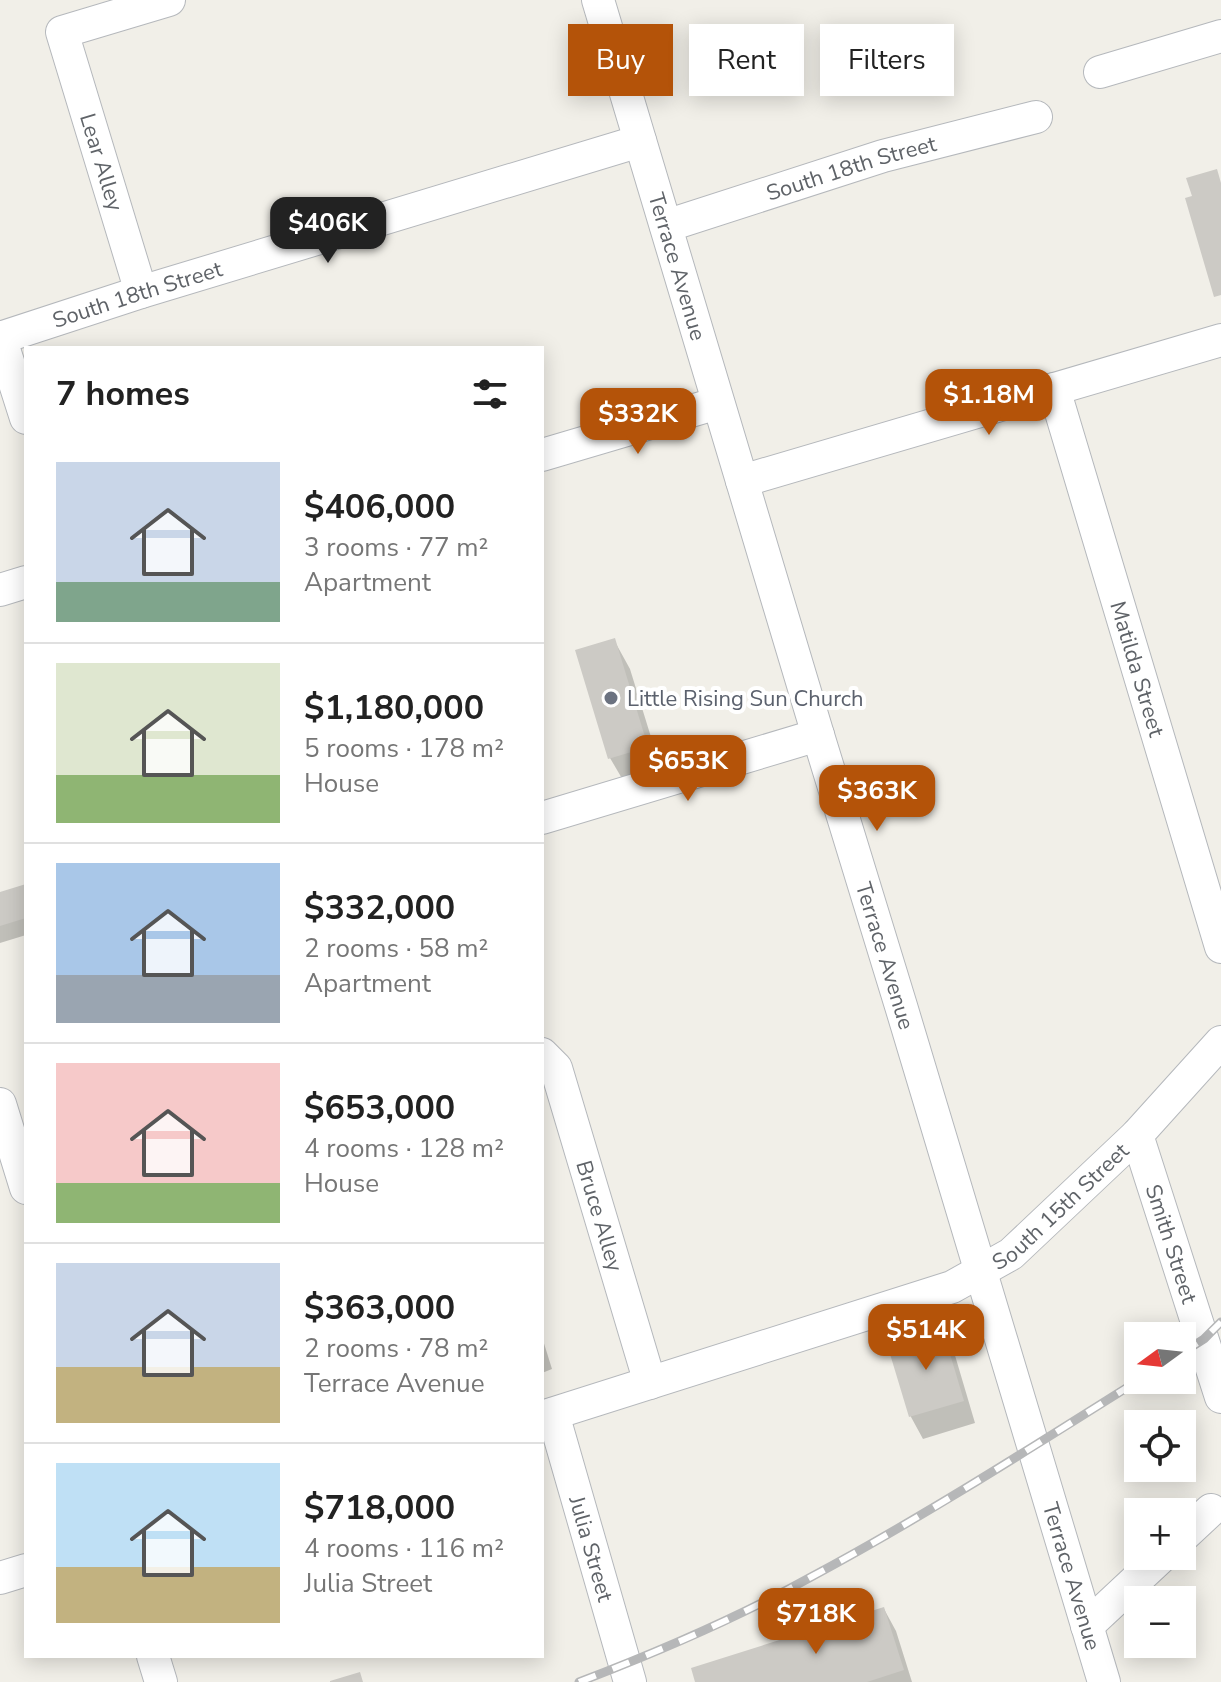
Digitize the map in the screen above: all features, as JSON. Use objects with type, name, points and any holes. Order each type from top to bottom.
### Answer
[{"type":"street","name":"Lear Alley","points":[[141,292],[62,32],[169,0]]},
{"type":"street","name":"Terrace Avenue","points":[[598,0],[1104,1682]]},
{"type":"street","points":[[1100,72],[1221,36]]},
{"type":"street","name":"South 18th Street","points":[[666,226],[883,156],[1036,117]]},
{"type":"street","name":"South 18th Street","points":[[0,337],[640,141]]},
{"type":"street","points":[[0,337],[24,412]]},
{"type":"street","points":[[742,481],[1221,340]]},
{"type":"street","name":"Matilda Street","points":[[1054,389],[1221,947]]},
{"type":"street","points":[[544,454],[718,403]]},
{"type":"street","points":[[0,590],[24,583]]},
{"type":"street","points":[[544,817],[818,735]]},
{"type":"street","name":"South 15th Street","points":[[547,1415],[952,1287],[1011,1254],[1137,1135],[1221,1042]]},
{"type":"street","name":"Bruce Alley","points":[[544,1056],[556,1068],[650,1383]]},
{"type":"street","points":[[0,1104],[24,1182]]},
{"type":"street","name":"Smith Street","points":[[1137,1135],[1221,1397]]},
{"type":"street","name":"Julia Street","points":[[547,1415],[630,1682]]},
{"type":"street","points":[[1196,1524],[1211,1510]]},
{"type":"street","points":[[1087,1626],[1147,1570]]},
{"type":"street","points":[[0,1578],[24,1571]]},
{"type":"street","points":[[154,1658],[161,1682]]},
{"type":"building","points":[[1217,169],[1221,183],[1221,295],[1214,297],[1185,198],[1192,196],[1186,178]]},
{"type":"building","name":"Little Rising Sun Church","points":[[615,638],[648,747],[608,759],[575,650]]},
{"type":"building","points":[[24,885],[24,919],[0,926],[0,892]]},
{"type":"building","points":[[942,1327],[964,1401],[909,1417],[887,1344]]},
{"type":"building","points":[[884,1607],[904,1670],[867,1682],[695,1682],[691,1668]]},
{"type":"building","points":[[360,1672],[363,1682],[330,1682],[330,1681]]},
{"type":"railway","points":[[1196,1344],[1221,1322]]},
{"type":"railway","points":[[579,1682],[697,1634],[811,1577],[936,1506],[1124,1389]]},
{"type":"place","name":"Little Rising Sun Church","points":[[611,698]]}]
